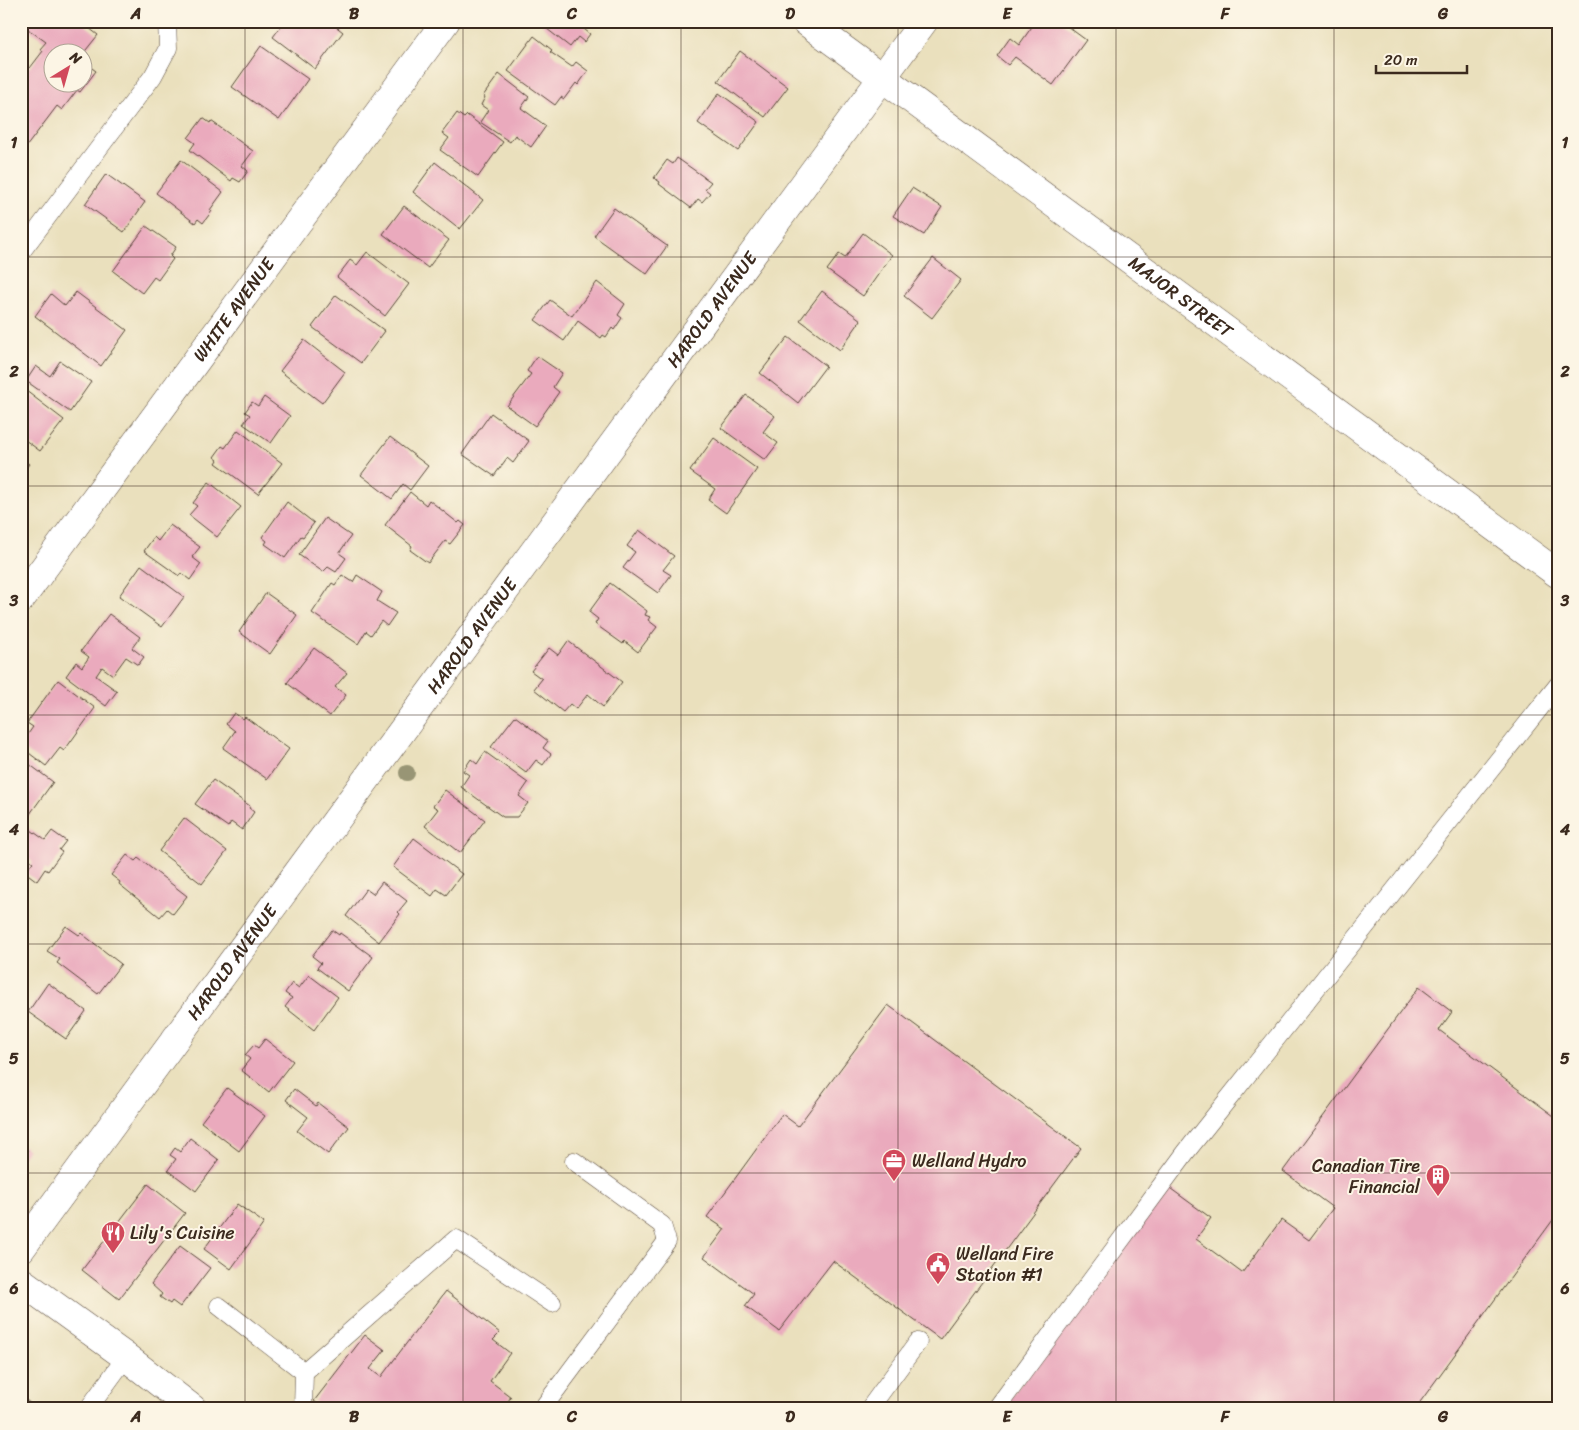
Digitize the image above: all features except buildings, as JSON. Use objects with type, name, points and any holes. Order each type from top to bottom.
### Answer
[{"type":"street","name":"WHITE AVENUE","points":[[21,600],[446,21]]},
{"type":"street","name":"MAJOR STREET","points":[[805,21],[1558,574]]},
{"type":"street","name":"HAROLD AVENUE","points":[[21,1250],[924,21]]},
{"type":"street","points":[[21,1281],[126,1357],[193,1409]]},
{"type":"lane","points":[[21,252],[153,76],[168,48],[167,21]]},
{"type":"lane","points":[[996,1409],[1186,1152],[1558,685]]},
{"type":"lane","points":[[542,1409],[667,1241],[662,1225],[574,1161]]},
{"type":"lane","points":[[303,1409],[304,1372],[456,1239],[552,1303]]},
{"type":"lane","points":[[219,1306],[304,1372]]},
{"type":"lane","points":[[869,1409],[918,1342]]},
{"type":"lane","points":[[88,1409],[126,1357]]},
{"type":"place","name":"Welland Hydro","points":[[894,1182]]},
{"type":"place","name":"Canadian Tire Financial","points":[[1438,1197]]},
{"type":"place","name":"Lily's Cuisine","points":[[113,1254]]},
{"type":"place","name":"Welland Fire Station #1","points":[[938,1285]]}]
